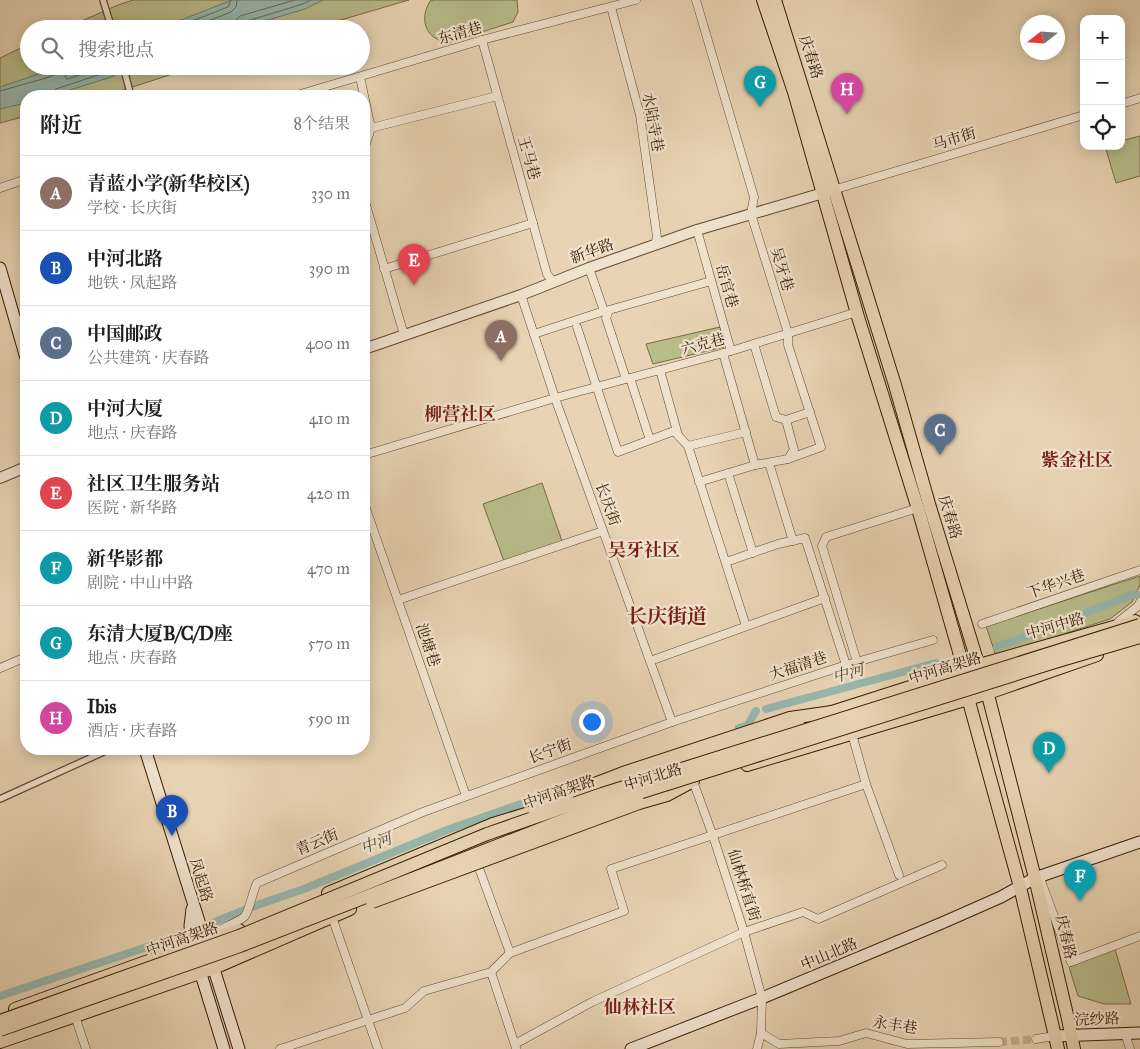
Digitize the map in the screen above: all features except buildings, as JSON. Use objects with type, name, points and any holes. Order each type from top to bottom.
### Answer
[{"type":"main road","name":"庆春路","points":[[763,0],[895,385],[929,504],[988,693],[1035,878],[1074,1049]]},
{"type":"main road","name":"庆春路","points":[[775,0],[807,97],[857,312],[918,508],[964,670],[968,698],[1020,886],[1058,1049]]},
{"type":"main road","points":[[0,268],[20,337]]},
{"type":"main road","name":"中河中路","points":[[979,665],[1111,627],[1139,621]]},
{"type":"main road","name":"中河高架路","points":[[0,1021],[239,936],[487,834],[602,794],[1139,621]]},
{"type":"main road","name":"中河高架路","points":[[0,1030],[240,946],[607,803],[1140,637]]},
{"type":"main road","points":[[988,693],[1140,641]]},
{"type":"main road","name":"中河北路","points":[[0,1015],[196,934],[236,932],[493,824],[685,760],[818,720],[832,712],[979,665]]},
{"type":"main road","name":"中河北路","points":[[0,1042],[214,968],[371,900],[637,798],[988,693]]},
{"type":"main road","points":[[487,834],[568,794],[623,773],[790,718],[832,712]]},
{"type":"main road","name":"凤起路","points":[[147,755],[192,905],[196,934],[214,968],[238,1049]]},
{"type":"main road","points":[[309,919],[381,900],[639,803],[667,795],[693,781]]},
{"type":"main road","name":"中山北路","points":[[631,1049],[762,998],[984,905],[1035,878],[1140,842]]},
{"type":"main road","points":[[196,934],[200,973],[224,1049]]},
{"type":"main road","name":"浣纱路","points":[[1054,1036],[1140,1033]]},
{"type":"street","points":[[103,0],[110,20]]},
{"type":"street","name":"东清巷","points":[[370,73],[482,40],[636,0]]},
{"type":"street","name":"吴牙巷","points":[[696,0],[754,197],[751,214],[788,333],[788,345],[821,448],[788,459]]},
{"type":"street","name":"水陆寺巷","points":[[611,7],[640,114],[657,237],[655,244]]},
{"type":"street","name":"王马巷","points":[[482,40],[547,274],[553,282]]},
{"type":"street","points":[[126,75],[130,90]]},
{"type":"street","name":"东清巷","points":[[314,90],[363,75]]},
{"type":"street","points":[[360,76],[363,90]]},
{"type":"street","points":[[371,128],[498,96]]},
{"type":"street","points":[[1125,103],[1140,98]]},
{"type":"street","name":"马市街","points":[[828,192],[1080,116]]},
{"type":"street","points":[[370,123],[370,131]]},
{"type":"street","points":[[0,188],[20,181]]},
{"type":"street","name":"新华路","points":[[370,346],[521,295],[655,244],[828,192]]},
{"type":"street","points":[[370,219],[404,335]]},
{"type":"street","points":[[384,269],[533,223]]},
{"type":"street","name":"岳官巷","points":[[697,230],[755,465]]},
{"type":"street","points":[[534,334],[604,312],[589,268]]},
{"type":"street","points":[[650,440],[606,318],[609,310],[711,281]]},
{"type":"street","name":"长庆街","points":[[521,295],[555,398],[672,722]]},
{"type":"street","name":"六克巷","points":[[370,454],[555,398],[727,352],[857,312]]},
{"type":"street","points":[[577,327],[596,387],[600,392],[618,452],[674,431],[688,446],[746,626]]},
{"type":"street","points":[[754,344],[776,417],[786,420],[810,412]]},
{"type":"street","points":[[660,370],[678,435]]},
{"type":"street","points":[[699,482],[755,465],[788,459],[794,450],[786,420]]},
{"type":"street","points":[[688,446],[746,432]]},
{"type":"street","points":[[769,463],[793,541]]},
{"type":"street","points":[[0,478],[20,470]]},
{"type":"street","points":[[728,473],[753,553]]},
{"type":"street","points":[[857,662],[822,546],[826,537],[918,508]]},
{"type":"street","name":"池塘巷","points":[[370,520],[466,796]]},
{"type":"street","points":[[398,600],[603,531]]},
{"type":"street","points":[[726,562],[805,538],[846,665]]},
{"type":"street","name":"下华兴巷","points":[[982,624],[1140,570]]},
{"type":"street","points":[[650,661],[824,598]]},
{"type":"street","points":[[1111,627],[1126,617],[1140,602]]},
{"type":"street","name":"大福清巷","points":[[672,722],[846,665],[934,640]]},
{"type":"street","points":[[0,668],[20,660]]},
{"type":"street","name":"长宁街","points":[[466,796],[672,722]]},
{"type":"street","points":[[852,734],[866,784],[899,874]]},
{"type":"street","points":[[0,799],[97,755]]},
{"type":"street","name":"仙林桥直街","points":[[693,781],[744,932],[762,998],[761,1033],[757,1049]]},
{"type":"street","points":[[280,1049],[405,1008],[424,991],[491,972],[510,953],[624,911],[611,869],[866,784]]},
{"type":"street","name":"青云街","points":[[196,934],[215,931],[245,916],[252,892],[257,883],[423,812],[466,796]]},
{"type":"street","points":[[476,860],[510,953]]},
{"type":"street","points":[[491,972],[516,1047],[592,1002],[744,932],[803,912],[818,919],[942,866]]},
{"type":"street","points":[[1035,878],[1041,881],[1071,962],[1140,936]]},
{"type":"street","points":[[332,917],[378,1049]]},
{"type":"street","points":[[75,1016],[86,1049]]},
{"type":"street","name":"永丰巷","points":[[761,1033],[779,1044],[839,1041],[866,1034],[907,1044],[980,1045],[1000,1042]]},
{"type":"street","points":[[1125,1033],[1130,1049]]},
{"type":"street","points":[[1036,1039],[1054,1036]]},
{"type":"green space","points":[[133,0],[409,0],[341,20],[84,20]]},
{"type":"green space","points":[[517,0],[518,12],[513,22],[451,42],[443,41],[431,34],[425,23],[426,9],[430,1]]},
{"type":"green space","points":[[20,48],[20,75],[169,75],[123,90],[20,90],[20,118],[0,123],[0,58]]},
{"type":"green space","points":[[1140,136],[1140,176],[1116,183],[1106,150],[1125,150],[1125,140]]},
{"type":"green space","points":[[720,327],[724,347],[653,364],[646,344]]},
{"type":"green space","points":[[542,483],[563,544],[505,564],[483,504]]},
{"type":"green space","points":[[1140,576],[1140,585],[1132,602],[1110,619],[996,656],[986,626]]},
{"type":"green space","points":[[1115,949],[1131,1004],[1104,1004],[1078,996],[1069,967]]},
{"type":"water","points":[[232,0],[323,0],[305,9],[268,20],[181,20]]},
{"type":"water","points":[[35,75],[115,75],[70,90],[20,90],[20,104],[0,109],[0,87]]},
{"type":"waterway","name":"中河","points":[[997,647],[1132,595],[1140,595]]},
{"type":"waterway","name":"中河","points":[[766,709],[936,663]]},
{"type":"waterway","name":"中河","points":[[739,728],[747,726],[756,711]]},
{"type":"waterway","name":"中河","points":[[0,996],[174,938],[304,889],[447,830],[572,786]]},
{"type":"tunnel","points":[[999,1042],[1036,1039]]},
{"type":"place","name":"东清大厦B/C/D座","points":[[760,107]]},
{"type":"place","name":"Ibis","points":[[847,114]]},
{"type":"place","name":"社区卫生服务站","points":[[414,285]]},
{"type":"place","name":"青蓝小学(新华校区)","points":[[501,361]]},
{"type":"place","name":"中国邮政","points":[[940,455]]},
{"type":"place","name":"中河大厦","points":[[1049,773]]},
{"type":"place","name":"中河北路","points":[[172,836]]},
{"type":"place","name":"新华影都","points":[[1080,901]]},
{"type":"district","name":"柳营社区","points":[[460,414]]},
{"type":"district","name":"紫金社区","points":[[1077,460]]},
{"type":"district","name":"吴牙社区","points":[[644,550]]},
{"type":"district","name":"长庆街道","points":[[667,616]]},
{"type":"district","name":"仙林社区","points":[[640,1007]]}]
